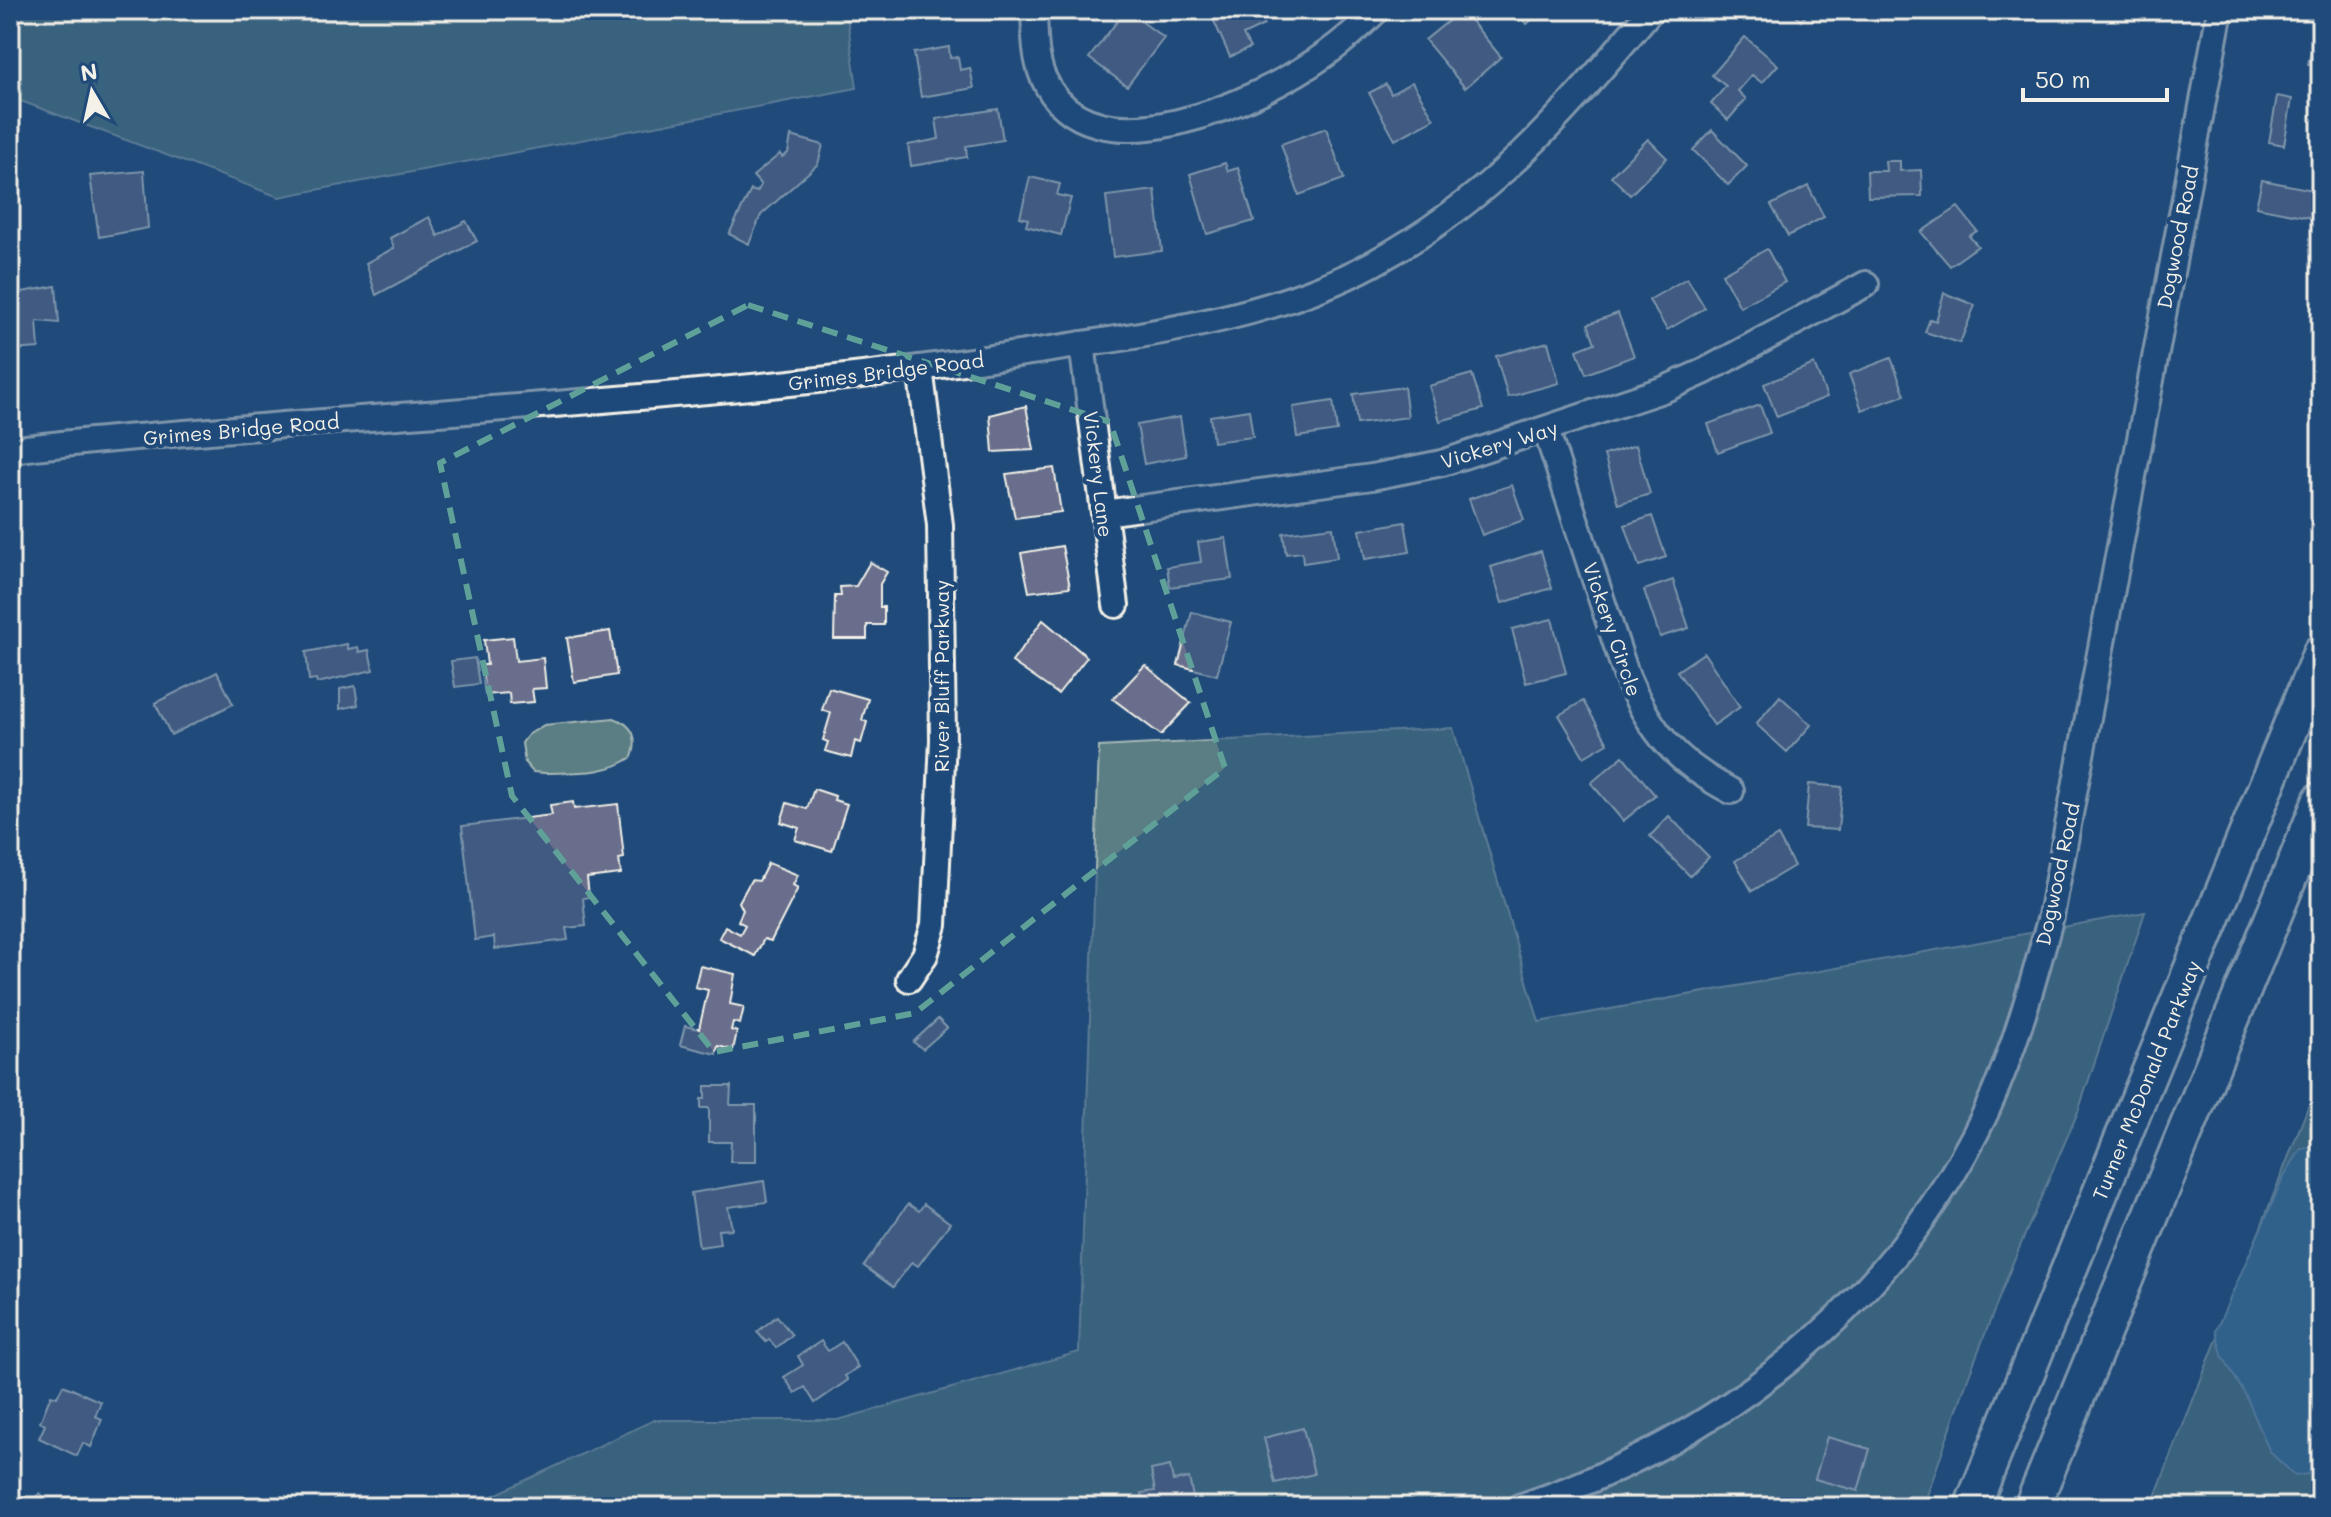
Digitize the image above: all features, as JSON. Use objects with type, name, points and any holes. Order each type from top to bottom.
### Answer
[{"type":"highway","name":"Turner McDonald Parkway","points":[[1972,1507],[2321,652]]},
{"type":"highway","points":[[2032,1507],[2321,800]]},
{"type":"street","points":[[1034,10],[1037,57],[1052,93],[1065,107],[1086,121],[1131,129],[1185,120],[1275,85],[1326,55],[1377,10]]},
{"type":"street","name":"Grimes Bridge Road","points":[[10,450],[753,387],[920,368],[1082,344],[1264,308],[1354,272],[1412,241],[1465,205],[1536,142],[1651,10]]},
{"type":"street","name":"Dogwood Road","points":[[1519,1507],[1559,1494],[1650,1453],[1713,1418],[1772,1376],[1857,1298],[1905,1242],[1952,1174],[1985,1113],[2011,1052],[2051,916],[2220,10]]},
{"type":"street","name":"Vickery Way","points":[[1104,513],[1405,471],[1442,463],[1665,389],[1705,371],[1866,284]]},
{"type":"street","name":"Vickery Lane","points":[[1082,344],[1116,605]]},
{"type":"street","name":"River Bluff Parkway","points":[[909,979],[925,955],[934,925],[943,740],[940,525],[920,368]]},
{"type":"street","name":"Vickery Circle","points":[[1546,430],[1627,677],[1641,709],[1660,738],[1683,761],[1731,791]]},
{"type":"highlighted area","points":[[748,305],[1110,422],[1225,768],[915,1013],[714,1052],[512,796],[440,463]]},
{"type":"green space","points":[[10,10],[846,10],[857,88],[279,197],[10,97]]},
{"type":"green space","points":[[614,718],[630,728],[634,738],[632,757],[622,763],[590,771],[544,773],[533,772],[525,763],[522,743],[544,725]]},
{"type":"green space","points":[[1453,728],[1539,1022],[2145,912],[2078,1112],[2014,1260],[1969,1375],[1923,1507],[469,1507],[654,1420],[838,1420],[1079,1352],[1099,747]]},
{"type":"green space","points":[[2321,1074],[2321,1507],[2151,1507]]},
{"type":"water","points":[[2321,1145],[2321,1472],[2295,1476],[2270,1452],[2246,1396],[2222,1355],[2216,1330],[2285,1174],[2301,1149]]},
{"type":"building","points":[[1126,10],[1164,38],[1127,86],[1089,58]]},
{"type":"building","points":[[1209,10],[1257,10],[1264,25],[1243,35],[1250,48],[1230,57]]},
{"type":"building","points":[[1462,10],[1501,57],[1465,88],[1425,40]]},
{"type":"building","points":[[1513,10],[1542,10],[1527,24]]},
{"type":"building","points":[[1790,10],[1811,10],[1801,21]]},
{"type":"building","points":[[1745,37],[1778,65],[1762,83],[1752,75],[1738,91],[1746,99],[1728,120],[1711,104],[1726,86],[1712,75]]},
{"type":"building","points":[[949,47],[950,58],[958,57],[960,70],[970,68],[974,88],[921,97],[914,53]]},
{"type":"building","points":[[2311,52],[2321,55],[2321,66],[2308,64]]},
{"type":"building","points":[[1412,82],[1434,119],[1395,140],[1369,93],[1386,84],[1391,94]]},
{"type":"building","points":[[2277,96],[2292,99],[2284,145],[2269,142]]},
{"type":"building","points":[[998,109],[1003,140],[966,146],[967,157],[911,166],[908,145],[939,139],[936,119]]},
{"type":"building","points":[[1326,128],[1344,179],[1299,195],[1281,144]]},
{"type":"building","points":[[1712,130],[1747,166],[1728,185],[1693,150]]},
{"type":"building","points":[[791,136],[823,145],[818,164],[761,215],[749,244],[729,234],[751,190],[757,192],[761,185],[753,176],[780,154],[782,157],[788,153]]},
{"type":"building","points":[[1648,139],[1667,158],[1630,195],[1611,176]]},
{"type":"building","points":[[1885,161],[1900,161],[1900,171],[1921,170],[1922,196],[1868,197],[1867,171],[1886,171]]},
{"type":"building","points":[[1225,163],[1228,171],[1238,168],[1254,221],[1207,234],[1190,174]]},
{"type":"building","points":[[144,171],[148,228],[99,237],[90,176]]},
{"type":"building","points":[[1030,177],[1060,184],[1057,195],[1071,198],[1061,235],[1026,226],[1028,219],[1020,217]]},
{"type":"building","points":[[2262,180],[2318,191],[2313,218],[2256,207]]},
{"type":"building","points":[[1808,186],[1824,217],[1788,236],[1771,205]]},
{"type":"building","points":[[1155,190],[1162,251],[1113,257],[1106,196]]},
{"type":"building","points":[[1958,207],[1977,231],[1969,236],[1978,246],[1950,266],[1921,232]]},
{"type":"building","points":[[429,217],[438,236],[466,221],[477,241],[376,295],[366,263],[394,248],[390,238]]},
{"type":"building","points":[[1767,249],[1785,282],[1740,307],[1722,274]]},
{"type":"building","points":[[1687,278],[1705,308],[1667,330],[1649,300]]},
{"type":"building","points":[[56,286],[59,323],[37,321],[39,348],[10,350],[10,294]]},
{"type":"building","points":[[1944,293],[1975,305],[1960,343],[1925,332],[1930,319],[1936,321]]},
{"type":"building","points":[[1618,313],[1634,356],[1586,374],[1577,350],[1595,343],[1588,324]]},
{"type":"building","points":[[1548,342],[1559,383],[1508,397],[1496,356]]},
{"type":"building","points":[[1891,358],[1905,395],[1862,410],[1849,374]]},
{"type":"building","points":[[1814,364],[1827,397],[1777,417],[1764,384]]},
{"type":"building","points":[[1472,374],[1483,409],[1440,421],[1429,386]]},
{"type":"building","points":[[1404,387],[1408,417],[1357,424],[1353,394]]},
{"type":"building","points":[[1333,401],[1337,431],[1297,437],[1293,407]]},
{"type":"building","points":[[1760,405],[1770,433],[1718,452],[1708,424]]},
{"type":"building","points":[[1026,406],[1034,450],[993,452],[990,415]]},
{"type":"building","points":[[1249,410],[1253,437],[1213,442],[1210,416]]},
{"type":"building","points":[[1180,417],[1186,456],[1144,464],[1137,425]]},
{"type":"building","points":[[1636,445],[1650,494],[1618,504],[1604,455]]},
{"type":"building","points":[[1054,468],[1061,512],[1015,518],[1006,474]]},
{"type":"building","points":[[1512,485],[1524,520],[1482,535],[1469,499]]},
{"type":"building","points":[[1652,516],[1666,557],[1639,566],[1625,525]]},
{"type":"building","points":[[1405,522],[1410,552],[1365,559],[1360,530]]},
{"type":"building","points":[[1333,527],[1337,558],[1303,563],[1302,552],[1286,554],[1283,533]]},
{"type":"building","points":[[1226,538],[1232,579],[1170,587],[1167,567],[1201,562],[1198,542]]},
{"type":"building","points":[[1062,546],[1070,587],[1029,592],[1021,553]]},
{"type":"building","points":[[1541,551],[1552,588],[1502,603],[1491,567]]},
{"type":"building","points":[[870,562],[887,572],[880,584],[884,625],[867,625],[867,639],[834,639],[835,596],[841,596],[840,587],[856,586]]},
{"type":"building","points":[[1673,580],[1689,628],[1660,637],[1644,590]]},
{"type":"building","points":[[1192,612],[1231,622],[1217,675],[1178,665]]},
{"type":"building","points":[[1552,619],[1566,673],[1526,683],[1512,629]]},
{"type":"building","points":[[1043,620],[1087,657],[1058,694],[1012,662]]},
{"type":"building","points":[[610,631],[617,675],[574,682],[567,638]]},
{"type":"building","points":[[513,637],[516,661],[543,658],[546,688],[532,689],[534,702],[510,704],[509,693],[485,695],[481,665],[487,665],[484,640]]},
{"type":"building","points":[[347,644],[348,649],[358,647],[359,652],[369,650],[373,670],[317,683],[316,679],[309,680],[306,652]]},
{"type":"building","points":[[1704,653],[1740,707],[1714,725],[1677,671]]},
{"type":"building","points":[[475,658],[479,684],[455,687],[451,661]]},
{"type":"building","points":[[1145,665],[1191,703],[1161,735],[1113,699]]},
{"type":"building","points":[[217,672],[233,704],[171,735],[155,703]]},
{"type":"building","points":[[355,686],[358,705],[340,709],[340,689]]},
{"type":"building","points":[[829,688],[868,699],[862,720],[867,722],[861,743],[855,741],[851,758],[825,751],[828,742],[823,740],[831,713],[822,710]]},
{"type":"building","points":[[1780,696],[1811,725],[1787,752],[1756,724]]},
{"type":"building","points":[[1583,701],[1608,743],[1584,757],[1559,715]]},
{"type":"building","points":[[1623,756],[1655,795],[1623,821],[1591,783]]},
{"type":"building","points":[[1809,784],[1842,787],[1838,830],[1805,828]]},
{"type":"building","points":[[814,789],[847,804],[832,851],[795,840],[799,828],[781,822],[787,803],[807,809]]},
{"type":"building","points":[[573,802],[574,809],[618,804],[624,858],[619,859],[621,874],[587,878],[589,897],[583,898],[586,926],[566,928],[568,940],[495,949],[494,937],[475,940],[462,826],[552,815],[550,805]]},
{"type":"building","points":[[1669,816],[1709,857],[1690,876],[1650,836]]},
{"type":"building","points":[[1778,836],[1794,866],[1752,891],[1735,861]]},
{"type":"building","points":[[768,863],[798,875],[793,885],[798,888],[771,941],[764,939],[755,956],[719,938],[725,926],[740,934],[745,925],[738,921],[743,910],[739,902],[751,880],[759,881]]},
{"type":"building","points":[[700,966],[735,974],[730,1004],[744,1007],[740,1024],[733,1022],[731,1030],[737,1032],[733,1050],[718,1046],[716,1054],[680,1045],[685,1026],[699,1029],[708,990],[695,987]]},
{"type":"building","points":[[938,1019],[947,1028],[923,1049],[913,1042]]},
{"type":"building","points":[[705,1086],[731,1086],[730,1105],[756,1105],[756,1162],[730,1162],[731,1142],[709,1142],[709,1108],[701,1108]]},
{"type":"building","points":[[764,1181],[767,1202],[728,1207],[732,1229],[718,1230],[720,1244],[699,1247],[691,1193]]},
{"type":"building","points":[[908,1204],[919,1211],[924,1204],[950,1223],[918,1266],[912,1262],[893,1287],[864,1266]]},
{"type":"building","points":[[10,1251],[17,1253],[14,1271],[18,1272],[10,1292]]},
{"type":"building","points":[[777,1316],[792,1335],[776,1348],[757,1332]]},
{"type":"building","points":[[821,1341],[828,1351],[842,1342],[858,1367],[845,1376],[848,1380],[815,1403],[805,1387],[795,1393],[784,1377],[803,1365],[798,1356]]},
{"type":"building","points":[[63,1385],[101,1402],[95,1416],[102,1419],[91,1447],[83,1443],[77,1456],[39,1438],[45,1425],[40,1422],[51,1395],[57,1397]]},
{"type":"building","points":[[1303,1428],[1314,1474],[1275,1483],[1264,1438]]},
{"type":"building","points":[[1827,1437],[1870,1449],[1858,1491],[1815,1479]]},
{"type":"building","points":[[1170,1466],[1173,1481],[1189,1478],[1195,1507],[1145,1507],[1142,1493],[1155,1491],[1151,1470]]},
{"type":"building","points":[[40,1493],[53,1507],[25,1507]]}]
